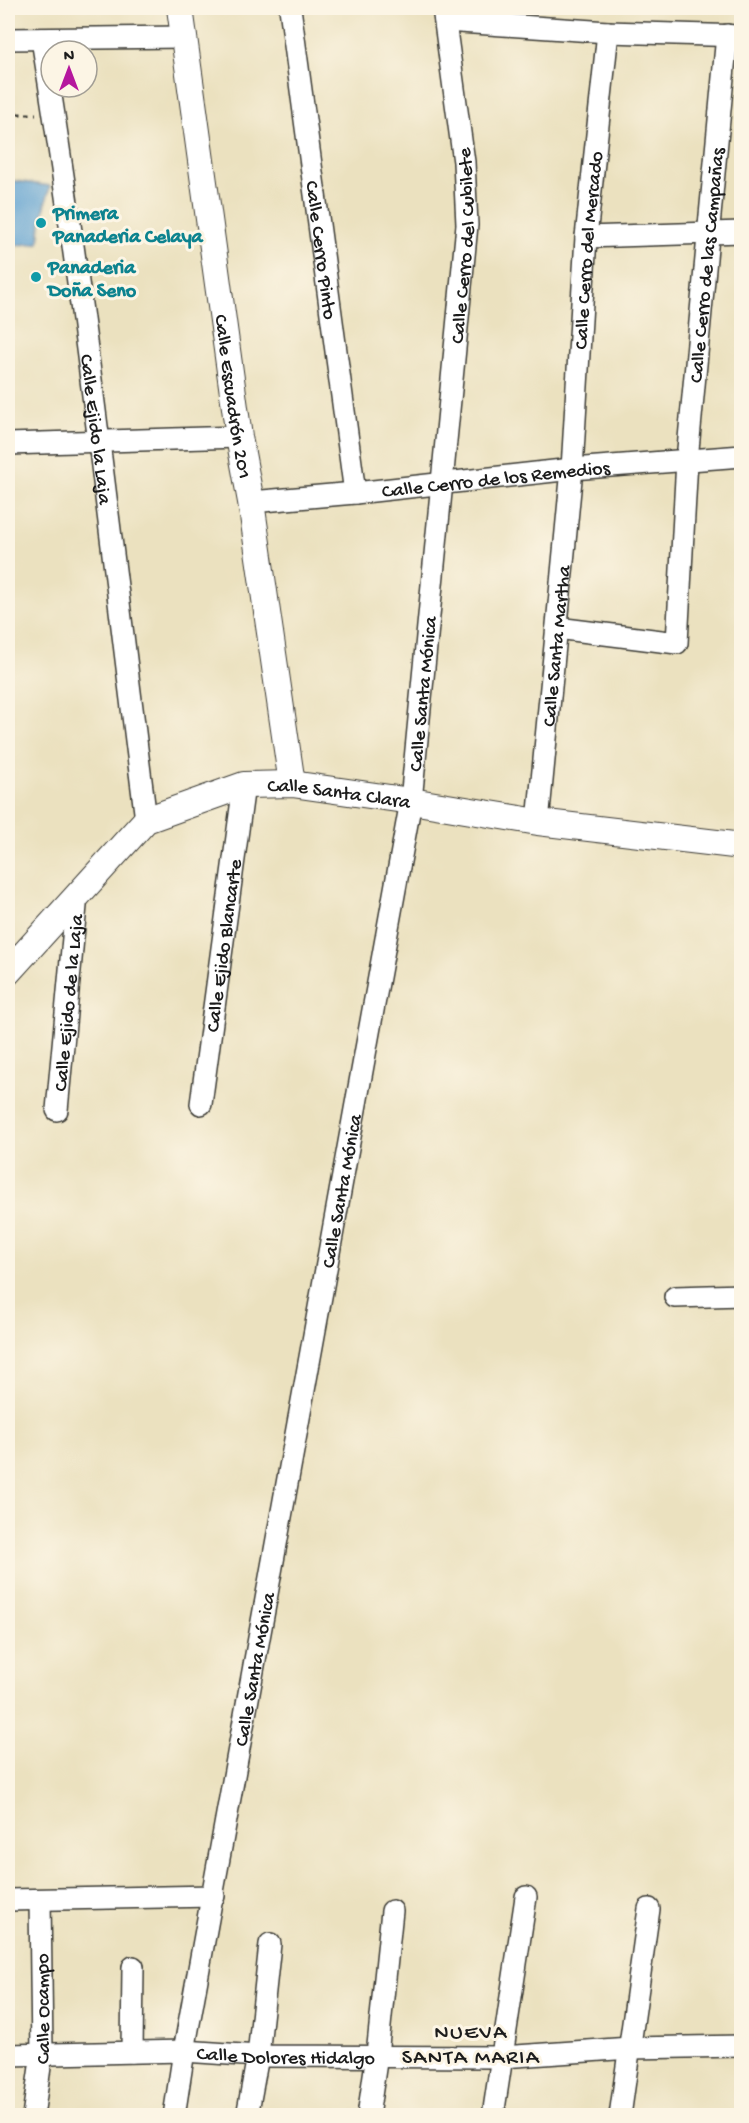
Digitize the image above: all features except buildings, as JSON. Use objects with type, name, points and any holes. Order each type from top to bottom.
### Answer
[{"type":"street","name":"Calle Escuadrón 201","points":[[180,8],[239,437],[251,502],[291,784]]},
{"type":"street","name":"Calle Cerro Pinto","points":[[291,8],[355,493]]},
{"type":"street","points":[[444,14],[608,32],[734,35]]},
{"type":"street","name":"Calle Cerro del Cubilete","points":[[442,482],[467,225],[464,162],[444,14]]},
{"type":"street","name":"Calle Cerro del Mercado","points":[[572,469],[586,237],[608,32]]},
{"type":"street","name":"Calle Cerro de las Campañas","points":[[557,628],[677,643],[687,460],[706,233],[734,35]]},
{"type":"street","points":[[42,39],[184,37]]},
{"type":"street","points":[[8,39],[39,39]]},
{"type":"street","name":"Calle Ejido la Laja","points":[[52,99],[146,820]]},
{"type":"street","points":[[586,237],[741,232]]},
{"type":"street","points":[[8,444],[239,437]]},
{"type":"street","name":"Calle Cerro de los Remedios","points":[[251,502],[572,469],[741,456]]},
{"type":"street","name":"Calle Santa Martha","points":[[538,822],[572,469]]},
{"type":"street","name":"Calle Santa Mónica","points":[[174,2115],[411,801],[442,482]]},
{"type":"street","name":"Calle Santa Clara","points":[[8,972],[146,820],[244,785],[291,784],[538,822],[741,846]]},
{"type":"street","name":"Calle Ejido Blancarte","points":[[201,1104],[244,785]]},
{"type":"street","name":"Calle Ejido de la Laja","points":[[57,1110],[77,895]]},
{"type":"street","points":[[675,1297],[741,1295]]},
{"type":"street","points":[[8,1900],[214,1896]]},
{"type":"street","points":[[493,2115],[526,1897]]},
{"type":"street","name":"Calle Ocampo","points":[[33,2115],[42,2053],[40,1900]]},
{"type":"street","points":[[620,2115],[649,1909]]},
{"type":"street","points":[[368,2115],[392,1911]]},
{"type":"street","points":[[247,2115],[258,2056],[270,1944]]},
{"type":"street","points":[[132,2052],[133,1968]]},
{"type":"street","name":"Calle Dolores Hidalgo","points":[[8,2055],[184,2051],[258,2056],[502,2057],[630,2048],[741,2046]]},
{"type":"path","points":[[8,114],[54,114]]},
{"type":"water","points":[[8,180],[50,186],[41,223],[39,243],[8,246]]},
{"type":"place","name":"Primera Panaderia Celaya","points":[[41,223]]},
{"type":"place","name":"Panaderia Doña Seno","points":[[36,277]]},
{"type":"district","name":"NUEVA SANTA MARIA","points":[[471,2042]]}]
